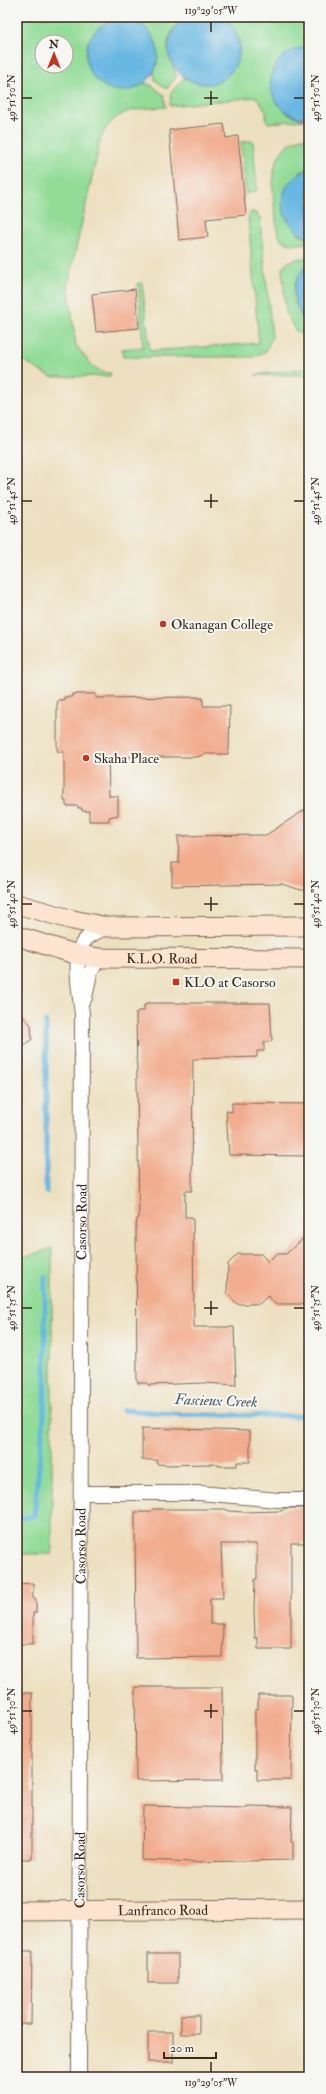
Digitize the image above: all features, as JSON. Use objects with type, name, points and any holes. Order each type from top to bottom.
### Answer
[{"type":"main road","points":[[17,904],[73,920],[107,927],[309,926]]},
{"type":"main road","name":"K.L.O. Road","points":[[17,936],[78,956],[99,958],[309,959]]},
{"type":"main road","name":"Lanfranco Road","points":[[17,1911],[309,1909]]},
{"type":"street","points":[[78,956],[82,944],[93,933],[107,927]]},
{"type":"street","name":"Casorso Road","points":[[78,956],[82,1014],[80,1258],[82,1493],[79,1911],[80,2077]]},
{"type":"street","name":"Casorso Road","points":[[82,1014],[90,973],[99,958]]},
{"type":"street","points":[[82,1493],[200,1494],[278,1500],[309,1500]]},
{"type":"green space","points":[[17,17],[148,17],[149,19],[180,17],[182,19],[175,27],[168,42],[168,53],[176,77],[167,89],[155,80],[154,72],[157,61],[88,42],[86,53],[88,66],[137,88],[144,83],[151,85],[164,95],[166,107],[146,108],[120,115],[113,120],[101,137],[68,284],[76,345],[92,366],[102,372],[111,373],[110,376],[52,377],[17,356]]},
{"type":"green space","points":[[221,17],[309,17],[309,47],[297,49],[288,53],[280,60],[273,70],[286,113],[304,120],[268,123],[266,119],[266,111],[257,97],[170,106],[171,92],[184,78],[200,83],[214,81],[226,75],[234,66],[239,54],[238,41],[233,29]]},
{"type":"green space","points":[[309,137],[309,169],[300,172],[298,234],[309,239],[309,243],[291,244],[281,239],[278,235],[274,206],[274,176],[277,162],[283,150],[293,141]]},
{"type":"green space","points":[[253,141],[257,190],[246,194],[241,142]]},
{"type":"green space","points":[[251,212],[256,213],[260,219],[272,337],[266,351],[253,357],[123,357],[122,349],[143,347],[138,283],[142,283],[150,351],[259,343],[248,219]]},
{"type":"green space","points":[[309,257],[309,264],[302,269],[300,315],[309,323],[309,340],[295,330],[286,313],[282,268],[291,261]]},
{"type":"green space","points":[[309,368],[309,375],[255,375]]},
{"type":"green space","points":[[52,1248],[52,1554],[17,1554],[17,1259]]},
{"type":"water","points":[[186,17],[219,17],[228,21],[236,32],[239,46],[238,60],[235,66],[223,79],[208,84],[194,82],[181,74],[172,63],[168,49],[172,33]]},
{"type":"water","points":[[122,19],[142,25],[152,35],[158,55],[152,75],[142,85],[122,91],[102,85],[92,75],[86,55],[92,35],[102,25]]},
{"type":"water","points":[[309,47],[309,119],[292,115],[280,106],[273,95],[271,82],[273,69],[281,58],[293,50]]},
{"type":"water","points":[[309,169],[309,239],[298,232],[289,223],[284,214],[282,203],[284,193],[289,184],[297,175]]},
{"type":"water","points":[[309,264],[309,323],[298,309],[294,294],[297,278]]},
{"type":"building","points":[[224,124],[226,138],[238,136],[246,215],[206,219],[208,237],[179,240],[169,130]]},
{"type":"building","points":[[135,289],[139,328],[96,332],[92,294]]},
{"type":"building","name":"Skaha Place","points":[[72,694],[96,694],[96,698],[198,697],[203,698],[203,706],[230,706],[228,754],[203,754],[197,757],[108,757],[109,796],[118,796],[118,815],[109,817],[109,821],[89,821],[89,811],[82,811],[82,808],[78,808],[78,806],[66,806],[66,801],[64,801],[64,752],[58,752],[57,748],[57,705],[58,700],[64,700],[64,697],[72,697]]},
{"type":"building","points":[[309,807],[309,890],[301,890],[282,884],[172,886],[172,863],[179,863],[178,836],[266,835]]},
{"type":"building","points":[[146,1003],[270,1003],[272,1040],[270,1042],[264,1042],[264,1051],[257,1051],[257,1057],[193,1059],[192,1191],[185,1191],[185,1217],[192,1217],[193,1219],[194,1327],[234,1327],[236,1385],[204,1383],[148,1385],[148,1383],[138,1383],[137,1381],[136,1227],[137,1219],[139,1218],[136,1013],[138,1011],[144,1011],[144,1005],[146,1005]]},
{"type":"building","points":[[17,1010],[31,1025],[32,1039],[17,1051]]},
{"type":"building","points":[[232,1103],[308,1104],[309,1156],[229,1155],[226,1111],[232,1112]]},
{"type":"building","points":[[309,1233],[309,1304],[275,1304],[268,1296],[259,1304],[237,1304],[227,1293],[228,1264],[238,1254],[261,1254],[268,1262],[276,1254],[286,1254]]},
{"type":"building","points":[[142,1428],[250,1431],[250,1462],[237,1462],[237,1466],[218,1466],[218,1464],[166,1465],[157,1464],[157,1460],[142,1460]]},
{"type":"building","points":[[285,1508],[309,1508],[309,1543],[291,1543],[291,1649],[258,1649],[258,1638],[255,1638],[254,1608],[255,1579],[257,1579],[257,1544],[221,1544],[223,1598],[210,1598],[210,1624],[223,1624],[222,1657],[136,1658],[135,1512],[150,1512],[153,1509],[225,1509],[229,1511],[243,1512],[282,1511]]},
{"type":"building","points":[[33,1583],[33,1599],[36,1599],[36,1613],[33,1613],[33,1644],[17,1644],[17,1584]]},
{"type":"building","points":[[135,1687],[222,1687],[223,1780],[136,1781]]},
{"type":"building","points":[[17,1693],[32,1693],[32,1859],[17,1859]]},
{"type":"building","points":[[258,1695],[292,1695],[291,1780],[257,1780],[257,1769],[255,1769],[255,1709],[258,1709]]},
{"type":"building","points":[[143,1806],[247,1808],[247,1806],[292,1807],[291,1842],[293,1842],[293,1860],[194,1862],[142,1860]]},
{"type":"building","points":[[17,1951],[32,1951],[31,2024],[17,2024]]},
{"type":"building","points":[[148,1954],[178,1954],[178,1983],[148,1983]]},
{"type":"building","points":[[181,2015],[199,2015],[199,2034],[181,2034]]},
{"type":"building","points":[[148,2032],[173,2032],[173,2062],[148,2062]]},
{"type":"waterway","points":[[46,1022],[46,1192]]},
{"type":"waterway","name":"Fascieux Creek","points":[[17,1519],[34,1516],[45,1405],[45,1276]]},
{"type":"waterway","name":"Fascieux Creek","points":[[123,1410],[173,1414],[309,1416]]},
{"type":"place","name":"Okanagan College","points":[[163,624]]},
{"type":"place","name":"Skaha Place","points":[[86,758]]},
{"type":"place","name":"KLO at Casorso","points":[[176,982]]}]
